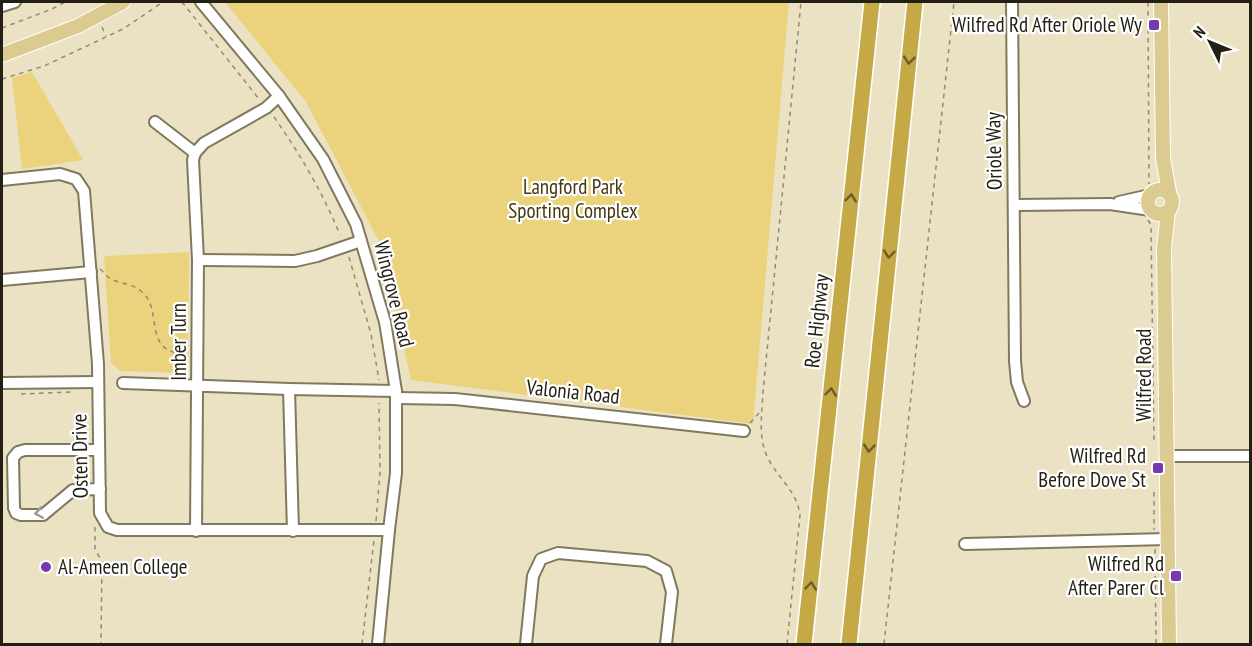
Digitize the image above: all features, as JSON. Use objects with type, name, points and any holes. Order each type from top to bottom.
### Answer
[{"type":"highway","name":"Roe Highway","points":[[804,645],[872,2]]},
{"type":"highway","points":[[849,645],[915,2]]},
{"type":"main road","points":[[2,56],[78,26],[123,2]]},
{"type":"main road","points":[[1161,2],[1163,158],[1169,192],[1173,200],[1168,211],[1161,214],[1149,212],[1148,204],[1150,191],[1163,158]]},
{"type":"main road","points":[[1150,191],[1161,189],[1169,192]]},
{"type":"main road","name":"Wilfred Road","points":[[1168,211],[1164,249],[1160,454],[1167,539],[1168,645]]},
{"type":"main road","name":"Wilfred Road","points":[[1149,212],[1164,249]]},
{"type":"street","points":[[2,6],[15,2]]},
{"type":"street","name":"Wingrove Road","points":[[201,2],[279,96],[323,159],[356,224],[385,322],[397,394],[396,473],[378,645]]},
{"type":"street","name":"Oriole Way","points":[[1012,2],[1014,205],[1110,204],[1149,212]]},
{"type":"street","points":[[155,122],[195,153],[204,143],[266,108],[279,96]]},
{"type":"street","name":"Imber Turn","points":[[195,153],[193,160],[198,260],[196,531]]},
{"type":"street","name":"Osten Drive","points":[[2,180],[60,174],[76,179],[84,191],[98,382],[100,513],[108,527],[117,530],[389,531]]},
{"type":"street","name":"Oriole Way","points":[[1110,204],[1150,191]]},
{"type":"street","points":[[1014,205],[1017,382],[1024,401]]},
{"type":"street","points":[[198,260],[295,261],[361,241]]},
{"type":"street","points":[[2,280],[91,272]]},
{"type":"street","points":[[2,383],[98,382]]},
{"type":"street","name":"Valonia Road","points":[[123,383],[380,392],[744,431]]},
{"type":"street","points":[[289,389],[293,531]]},
{"type":"street","points":[[99,450],[25,450],[18,452],[13,458],[14,508],[16,513],[21,515],[44,515],[74,490],[100,489]]},
{"type":"street","points":[[1160,454],[1251,456]]},
{"type":"street","points":[[965,544],[1167,539]]},
{"type":"street","points":[[526,645],[533,576],[541,559],[558,552],[646,561],[666,571],[672,592],[666,645]]},
{"type":"path","points":[[2,28],[65,2]]},
{"type":"path","points":[[2,79],[44,66],[123,29],[162,2]]},
{"type":"path","points":[[182,2],[266,108],[304,162],[330,209],[354,268],[371,334],[380,392],[380,472],[362,645]]},
{"type":"path","points":[[787,645],[800,515],[798,504],[790,488],[765,453],[762,442],[762,410],[801,2]]},
{"type":"path","points":[[884,645],[954,2]]},
{"type":"path","points":[[1148,2],[1150,191]]},
{"type":"path","points":[[1149,212],[1160,454]]},
{"type":"path","points":[[91,272],[102,270],[107,276],[140,290],[149,301],[155,332],[167,350],[174,354],[198,354]]},
{"type":"path","points":[[744,431],[762,410]]},
{"type":"path","points":[[1154,484],[1155,530]]},
{"type":"path","points":[[1155,549],[1156,645]]},
{"type":"green space","name":"Langford Park Sporting Complex","points":[[225,2],[789,2],[753,424],[411,380],[381,245],[306,102]]},
{"type":"green space","points":[[32,72],[83,160],[22,169],[12,78]]},
{"type":"green space","points":[[189,252],[188,365],[179,373],[120,371],[111,363],[104,256]]},
{"type":"place","name":"Wilfred Rd After Oriole Wy","points":[[1154,25]]},
{"type":"place","name":"Wilfred Rd Before Dove St","points":[[1158,468]]},
{"type":"place","name":"Al-Ameen College","points":[[46,567]]},
{"type":"place","name":"Wilfred Rd After Parer Cl","points":[[1176,576]]}]
